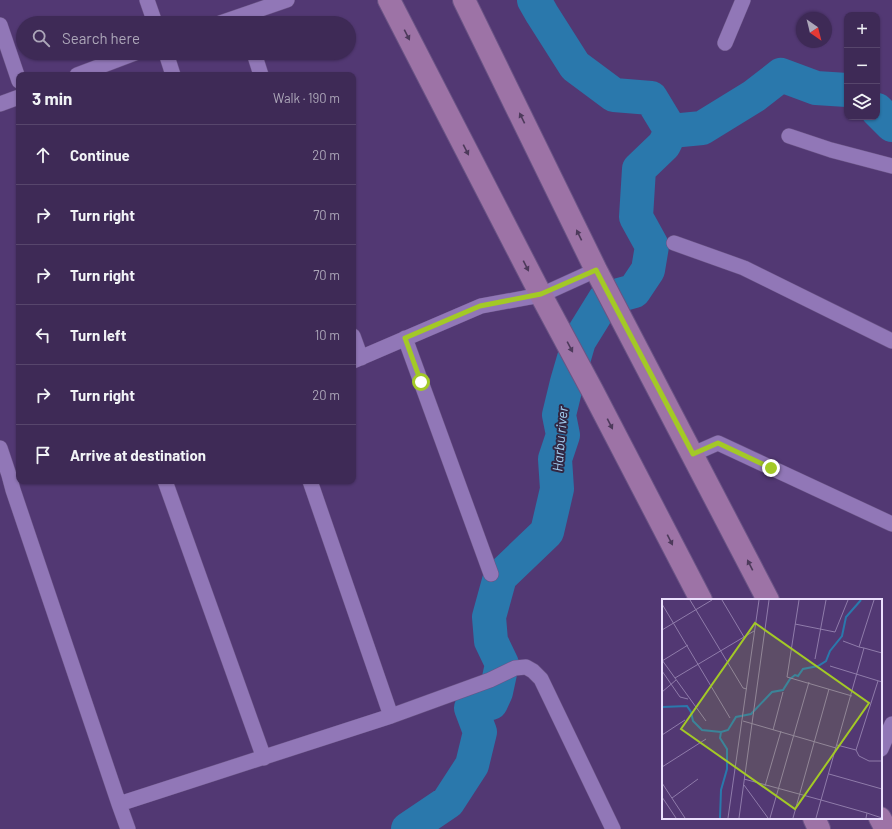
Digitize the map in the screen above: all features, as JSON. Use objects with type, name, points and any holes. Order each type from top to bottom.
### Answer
[{"type":"main road","points":[[389,0],[700,599]]},
{"type":"main road","points":[[464,0],[596,270],[767,599]]},
{"type":"main road","points":[[814,819],[819,829]]},
{"type":"main road","points":[[881,819],[886,829]]},
{"type":"street","points":[[147,0],[153,16]]},
{"type":"street","points":[[250,16],[287,0]]},
{"type":"street","points":[[725,43],[743,0]]},
{"type":"street","points":[[0,25],[16,72]]},
{"type":"street","points":[[85,72],[117,60]]},
{"type":"street","points":[[168,60],[172,72]]},
{"type":"street","points":[[256,60],[260,72]]},
{"type":"street","points":[[0,104],[16,98]]},
{"type":"street","points":[[789,136],[831,150],[892,166]]},
{"type":"street","points":[[674,242],[744,268],[892,341]]},
{"type":"street","points":[[357,359],[480,306],[541,294],[596,270]]},
{"type":"street","points":[[405,338],[491,574]]},
{"type":"street","points":[[693,454],[718,443],[892,524]]},
{"type":"street","points":[[0,448],[14,473],[6,492],[128,829]]},
{"type":"street","points":[[166,484],[264,758]]},
{"type":"street","points":[[311,484],[391,716]]},
{"type":"street","points":[[119,804],[391,716],[490,680],[515,668],[526,667],[533,671],[541,679],[613,829]]},
{"type":"street","points":[[882,747],[892,724]]},
{"type":"waterway","name":"Harbu river","points":[[408,829],[448,802],[472,765],[480,732],[471,708],[491,703],[496,692],[502,664],[491,641],[489,617],[500,577],[547,532],[557,489],[555,459],[563,435],[559,415],[579,341],[605,299],[634,291],[648,270],[652,246],[636,217],[639,169],[664,145],[671,131],[651,98],[614,95],[575,66],[534,0]]},
{"type":"waterway","points":[[671,131],[702,128],[754,96],[781,75],[816,88],[844,90]]},
{"type":"waterway","points":[[880,113],[892,125]]},
{"type":"route","points":[[421,382],[405,338],[480,306],[541,294],[596,270],[636,343],[693,454],[718,443],[771,468]]}]
